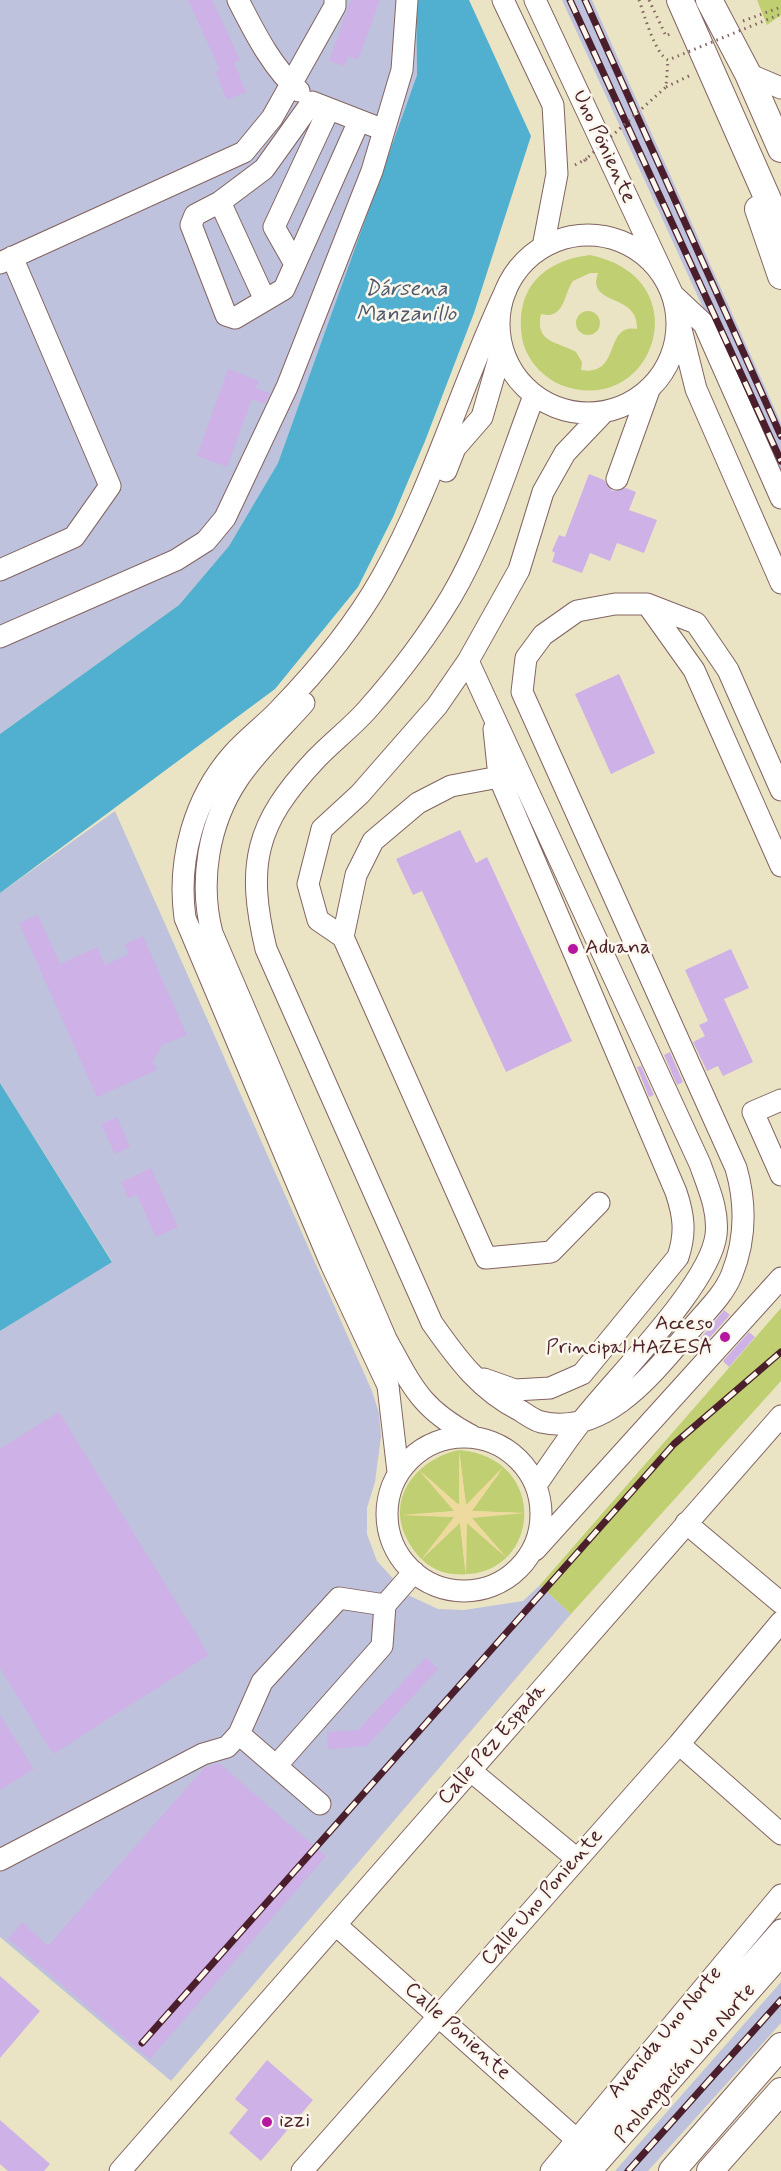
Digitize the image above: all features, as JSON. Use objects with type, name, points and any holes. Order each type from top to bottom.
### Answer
[{"type":"main road","points":[[709,0],[748,74],[781,149]]},
{"type":"main road","points":[[680,1],[696,14],[719,60],[748,74]]},
{"type":"main road","points":[[680,1],[781,229]]},
{"type":"main road","points":[[713,78],[781,276]]},
{"type":"main road","points":[[672,2171],[781,2046]]},
{"type":"main road","points":[[713,2170],[781,2091]]},
{"type":"street","points":[[238,0],[254,32],[291,84],[321,106],[384,130]]},
{"type":"street","points":[[0,570],[75,537],[110,486],[6,260],[244,152],[272,118],[335,6],[335,0]]},
{"type":"street","points":[[0,637],[176,560],[206,541],[225,518],[287,387],[372,171],[402,70],[407,0]]},
{"type":"street","name":"Uno Poniente","points":[[503,0],[553,105],[556,174],[543,246]]},
{"type":"street","name":"Uno Poniente","points":[[535,0],[672,293],[677,319],[675,345],[665,370],[649,390],[628,405],[603,413],[579,414],[567,411],[534,396],[514,375],[502,348],[499,319],[506,290],[521,265],[543,246],[572,236],[603,236],[633,246],[656,266],[672,293]]},
{"type":"street","points":[[547,0],[550,32]]},
{"type":"street","points":[[748,74],[781,88]]},
{"type":"street","points":[[321,106],[264,169],[220,202],[195,215],[191,225],[226,315],[235,318],[284,289],[359,121]]},
{"type":"street","points":[[295,264],[274,227],[321,106]]},
{"type":"street","points":[[220,202],[265,300]]},
{"type":"street","points":[[398,1472],[388,1386],[331,1264],[185,918],[182,880],[184,860],[196,815],[219,771],[234,752],[279,711],[311,675],[381,580],[423,494],[480,345],[506,290]]},
{"type":"street","points":[[672,293],[704,324],[781,498]]},
{"type":"street","points":[[672,293],[696,389],[781,583]]},
{"type":"street","points":[[472,1436],[436,1415],[422,1399],[386,1339],[212,933],[206,907],[206,880],[208,859],[219,818],[237,780],[318,688],[376,611],[428,516],[455,448],[482,417],[502,348]]},
{"type":"street","points":[[617,479],[649,390]]},
{"type":"street","points":[[534,396],[484,531],[451,596],[408,661],[380,694],[288,790],[266,825],[255,866],[256,908],[266,949],[432,1323],[467,1372],[506,1404],[540,1422],[580,1423],[616,1406],[652,1374],[717,1299],[732,1276],[741,1242],[744,1214],[743,1191],[736,1168],[522,692],[526,658],[543,635],[577,611],[615,604],[647,603],[696,623],[728,670],[781,790]]},
{"type":"street","points":[[599,1203],[551,1252],[486,1258],[343,937],[318,920],[308,884],[322,829],[360,794],[437,706],[468,661],[519,570],[543,492],[565,453],[603,413]]},
{"type":"street","points":[[647,603],[694,670],[781,866]]},
{"type":"street","points":[[468,661],[700,1164],[715,1210],[716,1236],[709,1256],[684,1299],[580,1423],[536,1485]]},
{"type":"street","points":[[467,1372],[515,1390],[550,1388],[582,1374],[678,1257],[685,1238],[684,1214],[676,1192],[499,777],[492,711]]},
{"type":"street","points":[[343,937],[356,875],[373,841],[418,803],[451,786],[499,777]]},
{"type":"street","points":[[781,1100],[753,1112],[781,1175]]},
{"type":"street","points":[[530,1554],[539,1532],[541,1508],[536,1485],[526,1467],[511,1452],[493,1441],[472,1436],[451,1437],[430,1443],[412,1455],[398,1472],[389,1495],[386,1519],[392,1544],[405,1564],[423,1580],[446,1590],[470,1592],[494,1586],[514,1573],[781,1278]]},
{"type":"street","name":"Calle Pez Espada","points":[[120,2171],[781,1416]]},
{"type":"street","points":[[686,1523],[781,1603]]},
{"type":"street","points":[[276,1766],[382,1646],[385,1605],[414,1572]]},
{"type":"street","points":[[0,1860],[203,1754],[226,1747],[239,1734],[261,1682],[339,1598],[385,1605]]},
{"type":"street","name":"Calle Uno Poniente","points":[[302,2171],[679,1744],[781,1622]]},
{"type":"street","points":[[239,1734],[320,1804]]},
{"type":"street","points":[[679,1744],[781,1834]]},
{"type":"street","points":[[471,1771],[577,1859]]},
{"type":"street","name":"Avenida Uno Norte","points":[[551,2171],[781,1895]]},
{"type":"street","name":"Calle Poniente","points":[[336,1925],[577,2140]]},
{"type":"street","points":[[568,2171],[689,2038],[781,1930]]},
{"type":"street","name":"Prolongación Uno Norte","points":[[591,2171],[781,1956]]},
{"type":"path","points":[[639,0],[661,56],[668,60]]},
{"type":"path","points":[[649,0],[666,36]]},
{"type":"path","points":[[740,18],[743,21],[781,7]]},
{"type":"path","points":[[668,60],[781,14]]},
{"type":"path","points":[[666,87],[668,60]]},
{"type":"path","points":[[584,161],[666,87],[713,78]]},
{"type":"path","points":[[556,174],[604,149]]},
{"type":"shaded area","points":[[0,0],[416,0],[417,75],[278,463],[229,546],[179,605],[0,734]]},
{"type":"shaded area","points":[[562,0],[592,0],[781,423],[781,478]]},
{"type":"shaded area","points":[[115,811],[372,1391],[379,1413],[381,1436],[375,1482],[367,1508],[367,1534],[377,1561],[408,1595],[438,1609],[464,1610],[523,1601],[540,1585],[571,1614],[171,2081],[0,1937],[0,1331],[112,1261],[0,1083],[0,893]]},
{"type":"shaded area","points":[[781,1982],[781,2023],[648,2171],[615,2171]]},
{"type":"green space","points":[[757,0],[781,0],[781,15],[767,25]]},
{"type":"green space","points":[[590,255],[625,269],[646,290],[655,315],[652,342],[641,365],[621,383],[594,390],[561,385],[548,378],[537,368],[525,349],[521,324],[522,308],[527,294],[534,282],[545,272],[573,258]],"holes":[[[590,273],[598,273],[596,284],[599,291],[630,309],[635,317],[637,329],[627,329],[620,334],[602,366],[594,370],[581,370],[582,362],[576,352],[550,340],[541,331],[541,314],[549,315],[559,310],[573,281]]]},
{"type":"green space","points":[[588,311],[593,312],[599,318],[599,328],[593,334],[588,335],[583,334],[577,328],[576,323],[577,318],[583,312]]},
{"type":"green space","points":[[781,1308],[781,1381],[571,1614],[540,1585]]},
{"type":"green space","points":[[459,1450],[489,1458],[510,1474],[521,1495],[524,1518],[519,1541],[505,1559],[483,1572],[453,1574],[431,1566],[414,1551],[401,1522],[400,1507],[410,1481],[431,1461]],"holes":[[[460,1458],[466,1506],[500,1472],[471,1511],[519,1513],[471,1517],[501,1553],[466,1522],[465,1568],[460,1522],[426,1554],[455,1517],[408,1515],[455,1511],[423,1474],[459,1506]]]},
{"type":"sand","points":[[459,1450],[466,1505],[504,1466],[472,1511],[525,1513],[472,1518],[507,1558],[467,1523],[466,1576],[460,1523],[421,1560],[454,1517],[401,1515],[454,1511],[418,1469],[459,1505]]},
{"type":"water","name":"Dársena Manzanillo","points":[[416,0],[469,0],[531,136],[474,313],[393,517],[358,587],[275,689],[0,893],[0,734],[179,605],[229,546],[278,463],[417,75]]},
{"type":"water","points":[[0,1083],[112,1262],[0,1331]]},
{"type":"building","points":[[188,0],[212,0],[240,60],[234,63],[246,92],[227,100],[215,72],[220,70]]},
{"type":"building","points":[[351,0],[380,0],[358,60],[348,56],[344,66],[329,61]]},
{"type":"building","points":[[228,369],[259,381],[256,388],[270,393],[265,404],[252,399],[227,467],[197,456]]},
{"type":"building","points":[[589,474],[604,480],[612,491],[626,488],[636,492],[629,510],[657,520],[644,553],[617,543],[610,561],[590,553],[582,573],[552,562],[555,553],[552,551],[559,535],[565,537]]},
{"type":"building","points":[[619,674],[655,753],[611,774],[575,694]]},
{"type":"building","points":[[460,830],[476,863],[487,857],[572,1041],[506,1072],[422,891],[413,895],[396,859]]},
{"type":"building","points":[[38,915],[60,964],[97,947],[105,965],[129,954],[125,944],[143,936],[187,1035],[162,1045],[153,1062],[157,1070],[97,1097],[19,923]]},
{"type":"building","points":[[731,949],[749,988],[724,999],[753,1062],[723,1076],[718,1066],[707,1071],[693,1042],[705,1036],[699,1025],[708,1021],[685,970]]},
{"type":"building","points":[[670,1052],[683,1082],[677,1085],[664,1055]]},
{"type":"building","points":[[641,1066],[654,1095],[649,1097],[637,1067]]},
{"type":"building","points":[[117,1117],[130,1147],[115,1154],[101,1124]]},
{"type":"building","points":[[151,1168],[178,1227],[156,1237],[137,1195],[128,1198],[121,1182]]},
{"type":"building","points":[[724,1310],[730,1315],[704,1344],[699,1340]]},
{"type":"building","points":[[749,1332],[755,1337],[729,1367],[723,1361]]},
{"type":"building","points":[[59,1412],[209,1655],[53,1754],[0,1668],[0,1449]]},
{"type":"building","points":[[426,1657],[438,1669],[367,1746],[328,1749],[327,1732],[358,1730]]},
{"type":"building","points":[[0,1715],[34,1769],[0,1790]]},
{"type":"building","points":[[219,1763],[326,1856],[150,2059],[8,1939],[22,1922],[48,1946],[204,1768]]},
{"type":"building","points":[[0,1976],[40,2011],[0,2058]]},
{"type":"building","name":"izzi","points":[[267,2060],[313,2100],[261,2161],[229,2133],[248,2110],[235,2099]]},
{"type":"building","points":[[0,2120],[50,2164],[44,2171],[8,2171],[0,2164]]},
{"type":"railway","points":[[570,0],[781,461]]},
{"type":"railway","points":[[585,0],[781,436]]},
{"type":"railway","points":[[142,2043],[674,1444],[781,1352]]},
{"type":"railway","points":[[628,2171],[781,2000]]},
{"type":"place","name":"Aduana","points":[[573,949]]},
{"type":"place","name":"Acceso Principal HAZESA","points":[[725,1337]]},
{"type":"place","name":"izzi","points":[[267,2122]]}]
